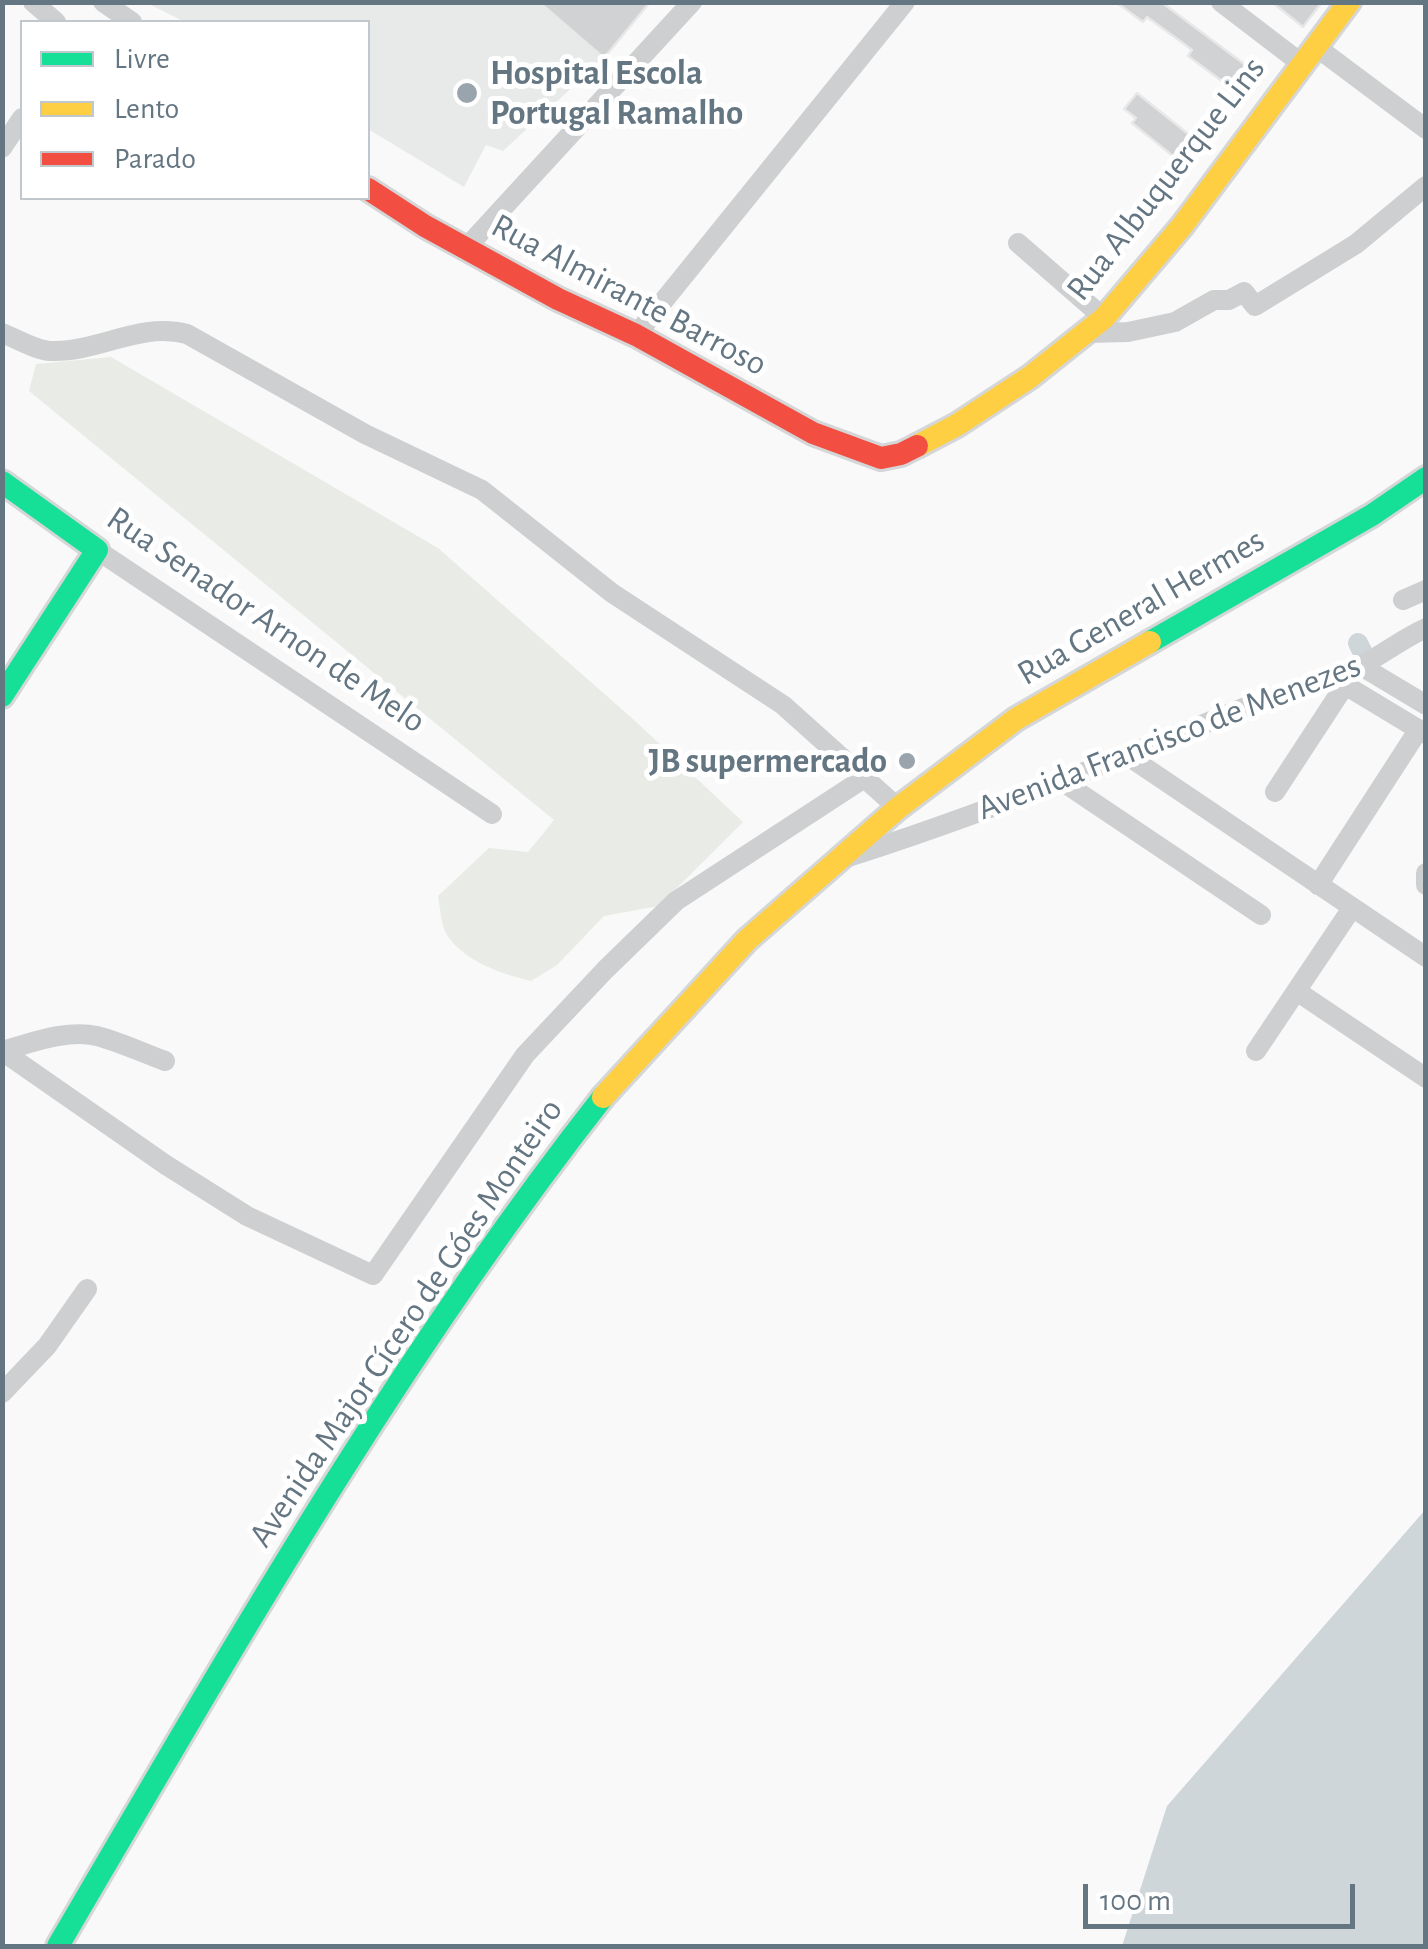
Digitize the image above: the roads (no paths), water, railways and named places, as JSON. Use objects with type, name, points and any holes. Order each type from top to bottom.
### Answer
[{"type":"street","points":[[33,2],[54,20]]},
{"type":"street","points":[[466,248],[692,2]]},
{"type":"street","points":[[636,336],[905,2]]},
{"type":"street","points":[[1221,2],[1426,130]]},
{"type":"street","name":"Rua Albuquerque Lins","points":[[862,453],[881,458],[922,445],[1030,377],[1096,326],[1182,226],[1349,2]]},
{"type":"street","points":[[106,4],[129,20]]},
{"type":"street","points":[[2,148],[20,121]]},
{"type":"street","points":[[1018,243],[1096,326],[1128,332],[1175,322],[1214,300],[1229,300],[1244,292],[1255,306],[1356,244],[1426,186]]},
{"type":"street","name":"Rua Almirante Barroso","points":[[370,190],[425,226],[558,299],[636,336],[813,433],[862,453]]},
{"type":"street","points":[[2,333],[50,351],[158,331],[187,334],[336,419],[482,490],[612,592],[783,705],[866,777],[894,812],[908,838]]},
{"type":"street","name":"Rua General Hermes","points":[[894,812],[1016,719],[1372,514],[1426,478]]},
{"type":"street","name":"Rua Senador Arnon de Melo","points":[[2,482],[97,550],[492,814]]},
{"type":"street","points":[[2,696],[97,550]]},
{"type":"street","points":[[1403,600],[1426,590]]},
{"type":"street","name":"Avenida Francisco de Menezes","points":[[843,859],[1128,756],[1243,708],[1339,681],[1426,628]]},
{"type":"street","points":[[1361,666],[1426,705]]},
{"type":"street","points":[[1275,792],[1339,681],[1422,732],[1318,886]]},
{"type":"street","points":[[1128,756],[1426,956]]},
{"type":"street","points":[[2,1051],[247,1216],[373,1275],[525,1055],[604,970],[676,901],[866,777]]},
{"type":"street","points":[[1060,780],[1262,915]]},
{"type":"street","name":"Avenida Major Cícero de Góes Monteiro","points":[[58,1946],[321,1503],[558,1155],[621,1075],[733,954],[894,812]]},
{"type":"street","points":[[1426,874],[1426,884]]},
{"type":"street","points":[[1256,1050],[1352,908]]},
{"type":"street","points":[[1298,992],[1426,1078]]},
{"type":"street","points":[[2,1051],[84,1035],[97,1036],[164,1061]]},
{"type":"street","points":[[2,1393],[48,1346],[87,1289]]},
{"type":"waterway","points":[[1358,643],[1365,657]]},
{"type":"place","name":"Hospital Escola Portugal Ramalho","points":[[467,93]]},
{"type":"place","name":"JB supermercado","points":[[907,761]]}]
